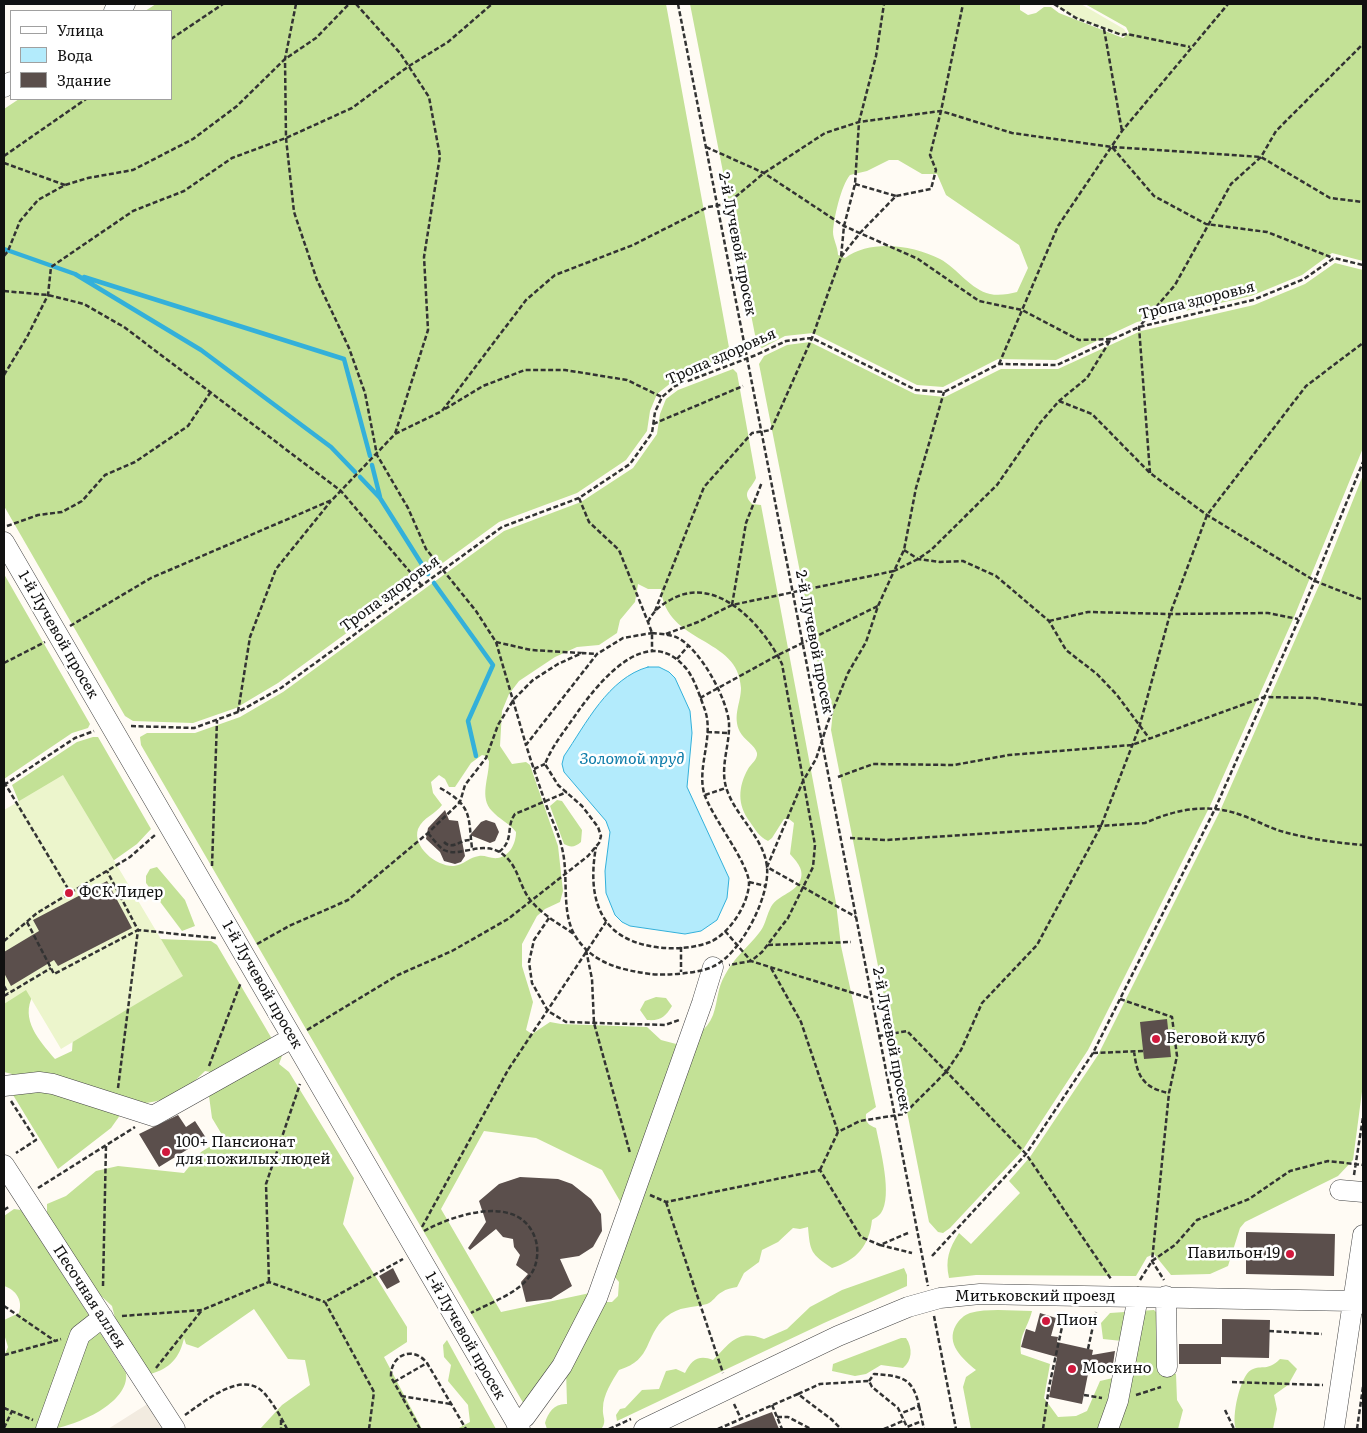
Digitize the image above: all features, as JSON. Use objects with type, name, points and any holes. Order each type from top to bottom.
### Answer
[{"type":"street","name":"1-й Лучевой просек","points":[[4,542],[292,1038],[304,1072],[456,1320],[518,1426]]},
{"type":"street","points":[[518,1426],[562,1366],[597,1298],[702,1003],[713,967]]},
{"type":"street","points":[[6,1092],[39,1082],[53,1084],[153,1116],[292,1038]]},
{"type":"street","name":"Песочная аллея","points":[[8,1160],[24,1197],[175,1429]]},
{"type":"street","points":[[1340,1190],[1363,1192]]},
{"type":"street","points":[[1334,1429],[1358,1303],[1363,1235]]},
{"type":"street","points":[[1108,1429],[1118,1401],[1138,1290]]},
{"type":"street","points":[[1166,1290],[1167,1367]]},
{"type":"street","name":"Митьковский проезд","points":[[644,1429],[929,1292],[980,1294],[1166,1290],[1358,1303]]},
{"type":"street","points":[[47,1427],[80,1335],[103,1317]]},
{"type":"path","points":[[172,38],[223,4]]},
{"type":"path","points":[[296,4],[286,59],[286,138],[294,212],[317,280],[349,348],[365,393],[377,455],[408,508],[426,549],[476,611],[496,642],[526,745],[562,847],[567,873],[568,918],[574,934],[586,950],[609,966],[654,974],[751,962],[872,1000]]},
{"type":"path","points":[[4,256],[8,251],[20,220],[38,200],[65,185],[88,178],[133,170],[193,139],[237,106],[286,59],[316,38],[349,4]]},
{"type":"path","points":[[238,712],[250,636],[276,569],[332,500],[395,434],[428,330],[424,257],[440,156],[429,97],[409,66],[356,4]]},
{"type":"path","points":[[4,374],[48,295],[51,267],[134,210],[184,191],[232,158],[286,138],[352,108],[409,66],[448,42],[492,4]]},
{"type":"path","name":"2-й Лучевой просек","points":[[678,4],[956,1429]]},
{"type":"path","points":[[648,622],[655,611],[704,487],[752,433],[771,430],[812,338],[841,257],[844,226],[855,184],[859,122],[876,56],[884,4]]},
{"type":"path","points":[[855,184],[896,196],[931,189],[936,170],[930,155],[963,4]]},
{"type":"path","points":[[1054,4],[1076,18],[1122,35],[1126,34],[1190,48]]},
{"type":"path","points":[[999,364],[1058,226],[1122,131],[1228,4]]},
{"type":"path","points":[[1104,28],[1122,131]]},
{"type":"path","points":[[1150,473],[1139,326],[1175,285],[1206,224],[1231,184],[1261,157],[1276,131],[1363,44]]},
{"type":"path","points":[[4,156],[85,100]]},
{"type":"path","points":[[442,411],[526,300],[555,275],[633,245],[708,207],[727,204],[764,173],[825,133],[859,122],[941,111],[1012,134],[1112,147],[1261,157],[1330,198],[1363,202]]},
{"type":"path","points":[[706,147],[764,173],[844,226],[918,259],[979,301],[1022,310],[1079,340],[1111,339]]},
{"type":"path","points":[[1112,147],[1154,196],[1206,224],[1267,232],[1334,258],[1363,265]]},
{"type":"path","points":[[4,164],[65,185]]},
{"type":"path","points":[[841,257],[860,233],[896,196]]},
{"type":"path","name":"Тропа здоровья","points":[[944,392],[999,364],[1057,365],[1139,326],[1253,300],[1304,279],[1334,258]]},
{"type":"path","points":[[4,291],[48,295],[84,304],[124,327],[341,491],[422,586]]},
{"type":"path","points":[[767,868],[803,781],[822,743],[828,722],[848,673],[866,642],[878,606],[904,550],[916,488],[944,392],[916,390],[812,338]]},
{"type":"path","name":"Тропа здоровья","points":[[4,784],[75,738],[111,726],[194,728],[238,712],[280,688],[502,527],[579,498],[630,464],[652,433],[662,397],[675,386],[747,358],[786,340],[812,338]]},
{"type":"path","points":[[666,634],[698,622],[732,605],[894,571],[918,559],[931,550],[997,485],[1040,423],[1059,401],[1087,378],[1111,339]]},
{"type":"path","points":[[820,1170],[838,1132],[860,1121],[904,1114],[946,1072],[961,1050],[982,1003],[1037,945],[1101,826],[1139,728],[1170,614],[1207,515],[1306,386],[1363,342]]},
{"type":"path","points":[[395,434],[442,411],[483,386],[525,370],[565,370],[627,380],[662,397]]},
{"type":"path","points":[[654,424],[743,386]]},
{"type":"path","points":[[4,528],[38,515],[62,512],[82,501],[105,475],[135,462],[188,426],[210,393]]},
{"type":"path","points":[[1059,401],[1092,414],[1150,473],[1207,515],[1315,581],[1363,600]]},
{"type":"path","points":[[932,1256],[1026,1154],[1093,1052],[1215,809],[1299,619],[1363,462]]},
{"type":"path","points":[[732,605],[746,522],[762,482]]},
{"type":"path","points":[[579,498],[589,522],[619,550],[631,582],[641,601],[652,633],[652,652]]},
{"type":"path","points":[[4,663],[151,578],[332,500]]},
{"type":"path","points":[[904,550],[918,559],[940,562],[963,561],[996,576],[1049,621],[1066,650],[1097,674],[1117,695],[1139,728],[1149,738]]},
{"type":"path","points":[[655,611],[684,592],[699,591],[716,596],[732,605],[756,624],[773,644],[782,664],[815,845],[813,867],[805,887],[788,918],[768,945],[751,962]]},
{"type":"path","points":[[700,698],[778,655],[878,606]]},
{"type":"path","points":[[1049,621],[1088,612],[1170,614],[1268,612],[1299,619]]},
{"type":"path","points":[[526,745],[597,654],[622,638],[652,633],[666,634],[677,638],[697,654],[718,689],[729,722],[723,774],[726,788],[764,854],[767,868],[766,886],[760,907],[727,958],[713,967]]},
{"type":"path","points":[[496,642],[530,650],[597,654]]},
{"type":"path","points":[[677,659],[688,646]]},
{"type":"path","points":[[534,769],[545,764],[551,750],[588,698],[610,672],[629,658],[652,652],[660,652],[677,659],[686,667],[706,713],[707,732],[701,779],[705,795],[749,882],[747,896],[725,931],[711,941],[681,947],[657,946],[636,942],[619,935],[606,922],[597,904],[592,883],[596,847],[601,836],[598,827],[582,806],[550,776],[545,764]]},
{"type":"path","points":[[274,935],[289,926],[348,900],[428,833],[460,802],[464,785],[486,758],[498,725],[514,699],[544,672],[582,653]]},
{"type":"path","points":[[838,777],[873,764],[954,765],[1009,755],[1132,745],[1264,697],[1316,698],[1363,705]]},
{"type":"path","points":[[212,875],[217,720]]},
{"type":"path","points":[[707,732],[728,733]]},
{"type":"path","points":[[4,784],[70,892]]},
{"type":"path","points":[[440,788],[460,802],[470,817],[472,848]]},
{"type":"path","points":[[705,795],[726,788]]},
{"type":"path","points":[[499,852],[508,842],[510,820],[515,814],[567,792]]},
{"type":"path","points":[[850,838],[886,840],[1145,823],[1168,813],[1191,809],[1215,809],[1239,814],[1283,832],[1334,843],[1363,845]]},
{"type":"path","points":[[4,942],[27,922],[70,892],[130,857],[169,826]]},
{"type":"path","points":[[428,833],[444,849],[450,852],[472,848],[492,848],[499,852],[512,861],[531,902],[549,918],[574,934]]},
{"type":"path","points":[[444,842],[448,846],[454,846],[464,839],[471,840]]},
{"type":"path","points":[[292,1038],[398,975],[452,951],[508,920],[596,847]]},
{"type":"path","points":[[767,868],[805,887],[856,918]]},
{"type":"path","points":[[107,871],[138,930],[116,1104]]},
{"type":"path","points":[[749,882],[766,886]]},
{"type":"path","points":[[549,918],[534,940],[529,962],[532,983],[548,1011],[566,1022],[665,1025],[683,1018],[702,1003]]},
{"type":"path","points":[[27,922],[54,974],[138,930],[234,939]]},
{"type":"path","points":[[456,1320],[522,1286],[530,1277],[537,1258],[534,1237],[522,1220],[509,1213],[493,1210],[446,1218],[419,1233],[508,1070],[606,922]]},
{"type":"path","points":[[725,931],[751,962]]},
{"type":"path","points":[[768,945],[851,942]]},
{"type":"path","points":[[681,947],[681,972]]},
{"type":"path","points":[[586,950],[592,979],[594,1023],[633,1162]]},
{"type":"path","points":[[199,1090],[250,965]]},
{"type":"path","points":[[4,996],[50,968]]},
{"type":"path","points":[[772,968],[801,1022],[838,1132]]},
{"type":"path","points":[[4,986],[8,993]]},
{"type":"path","points":[[1120,999],[1172,1017],[1177,1056],[1168,1094],[1152,1261],[1138,1290]]},
{"type":"path","points":[[879,1036],[907,1031],[1026,1154],[1114,1282]]},
{"type":"path","points":[[1134,1051],[1136,1066],[1142,1079],[1154,1090],[1168,1094]]},
{"type":"path","points":[[1093,1052],[1143,1051]]},
{"type":"path","points":[[269,1282],[266,1184],[304,1072]]},
{"type":"path","points":[[6,1092],[36,1140],[8,1160]]},
{"type":"path","points":[[24,1197],[153,1116]]},
{"type":"path","points":[[1356,1164],[1363,1117]]},
{"type":"path","points":[[103,1288],[106,1145]]},
{"type":"path","points":[[1152,1261],[1175,1245],[1197,1220],[1249,1199],[1290,1171],[1328,1161],[1363,1165]]},
{"type":"path","points":[[636,1190],[666,1202],[820,1170]]},
{"type":"path","points":[[820,1170],[862,1237],[880,1245],[912,1253]]},
{"type":"path","points":[[666,1202],[723,1374]]},
{"type":"path","points":[[880,1245],[908,1233]]},
{"type":"path","points":[[325,1302],[404,1259]]},
{"type":"path","points":[[1152,1261],[1166,1290]]},
{"type":"path","points":[[103,1317],[202,1310],[269,1282],[325,1302],[374,1392],[369,1429]]},
{"type":"path","points":[[4,1306],[55,1341]]},
{"type":"path","points":[[1043,1429],[1049,1388],[1066,1306]]},
{"type":"path","points":[[1088,1349],[1098,1306]]},
{"type":"path","points":[[144,1382],[202,1310]]},
{"type":"path","points":[[1270,1331],[1322,1334]]},
{"type":"path","points":[[4,1355],[80,1335]]},
{"type":"path","points":[[420,1429],[393,1382],[390,1370],[395,1359],[412,1353],[423,1358],[427,1363],[466,1429]]},
{"type":"path","points":[[393,1382],[427,1363]]},
{"type":"path","points":[[869,1381],[874,1374],[906,1380],[916,1391],[924,1429]]},
{"type":"path","points":[[718,1429],[820,1384],[869,1381]]},
{"type":"path","points":[[869,1381],[872,1387],[886,1396],[902,1413],[908,1427],[922,1421]]},
{"type":"path","points":[[1232,1382],[1315,1384]]},
{"type":"path","points":[[189,1412],[225,1389],[239,1385],[253,1386],[264,1392],[287,1429]]},
{"type":"path","points":[[1357,1429],[1363,1387]]},
{"type":"path","points":[[798,1394],[841,1429]]},
{"type":"path","points":[[401,1396],[451,1404]]},
{"type":"path","points":[[772,1405],[782,1429]]},
{"type":"path","points":[[736,1406],[741,1419]]},
{"type":"path","points":[[902,1413],[919,1406]]},
{"type":"path","points":[[4,1408],[47,1427]]},
{"type":"path","points":[[1225,1410],[1234,1429]]},
{"type":"path","points":[[4,1428],[12,1411]]},
{"type":"path","points":[[777,1416],[788,1417],[811,1429]]},
{"type":"path","points":[[281,1419],[281,1429]]},
{"type":"path","points":[[884,1429],[905,1420]]},
{"type":"green space","points":[[156,4],[666,4],[730,353],[725,361],[672,382],[657,394],[650,411],[647,431],[626,460],[577,493],[499,522],[278,683],[236,708],[193,723],[133,721],[125,716],[4,506],[4,109],[18,100],[172,100],[172,10],[147,10]]},
{"type":"green space","points":[[690,4],[1020,4],[1020,10],[1028,15],[1036,13],[1044,7],[1051,7],[1059,13],[1123,38],[1129,33],[1126,27],[1085,4],[1363,4],[1363,261],[1332,253],[1302,275],[1251,296],[1137,322],[1056,360],[998,359],[943,387],[917,385],[813,333],[785,336],[762,348],[757,345]],"holes":[[[889,160],[898,160],[922,174],[937,174],[946,195],[1019,245],[1028,268],[1017,292],[997,295],[983,292],[970,284],[940,259],[917,250],[879,246],[855,252],[845,258],[838,255],[833,235],[834,226],[838,202],[850,175],[867,171]]]},
{"type":"green space","points":[[1054,4],[1081,4],[1124,29],[1127,34],[1122,35],[1076,18]]},
{"type":"green space","points":[[1335,263],[1363,270],[1363,448],[1294,617],[1210,806],[1088,1050],[1022,1151],[950,1228],[943,1233],[938,1232],[929,1222],[831,730],[833,711],[826,704],[759,364],[764,356],[787,345],[810,342],[915,394],[945,397],[1001,369],[1058,369],[1141,331],[1254,305],[1305,284]]},
{"type":"green space","points":[[733,369],[737,373],[756,478],[748,491],[747,497],[752,504],[761,505],[836,903],[841,946],[876,1107],[866,1114],[866,1120],[871,1126],[876,1128],[883,1159],[886,1195],[881,1213],[872,1220],[865,1245],[848,1261],[832,1268],[813,1252],[808,1227],[793,1228],[778,1242],[762,1250],[759,1262],[744,1273],[737,1287],[724,1291],[707,1304],[681,1309],[666,1317],[654,1332],[643,1354],[638,1360],[619,1370],[608,1388],[603,1403],[604,1423],[602,1428],[547,1429],[545,1423],[550,1412],[559,1405],[567,1404],[566,1369],[601,1302],[612,1302],[618,1296],[619,1282],[612,1274],[624,1208],[602,1170],[536,1138],[484,1131],[441,1209],[501,1312],[590,1293],[562,1349],[525,1406],[141,745],[140,737],[147,733],[195,733],[240,717],[283,692],[504,531],[581,502],[633,468],[657,434],[660,414],[666,399],[678,390]],"holes":[[[638,584],[648,589],[661,589],[666,607],[675,621],[728,658],[737,671],[741,688],[737,715],[738,726],[742,735],[754,747],[757,753],[742,782],[741,803],[746,816],[758,833],[768,841],[784,819],[789,819],[794,823],[790,854],[800,866],[802,873],[800,881],[794,889],[773,904],[761,930],[728,969],[720,985],[715,1010],[710,1021],[699,1033],[680,1045],[661,1040],[647,1027],[550,1022],[532,1034],[526,1030],[533,1002],[522,966],[522,944],[537,916],[545,909],[560,902],[563,891],[558,846],[530,765],[526,762],[512,764],[500,746],[502,711],[509,694],[519,681],[555,657],[577,647],[599,645],[617,633],[620,620],[635,602]],[[482,755],[486,756],[489,761],[485,794],[488,806],[516,832],[515,840],[509,852],[502,857],[479,856],[454,866],[440,863],[427,855],[422,849],[417,836],[420,825],[442,805],[433,793],[431,782],[439,775],[445,779],[449,787],[455,787],[471,763]]]},
{"type":"green space","points":[[1363,475],[1363,1084],[1353,1160],[1338,1176],[1245,1222],[1240,1228],[1228,1266],[1210,1274],[1171,1275],[1154,1254],[1147,1257],[1136,1276],[976,1275],[949,1278],[947,1265],[949,1254],[959,1233],[971,1244],[1020,1193],[1009,1181],[1030,1157],[1098,1055],[1220,811],[1320,583]]},
{"type":"green space","points":[[4,574],[90,724],[88,728],[72,733],[4,779]]},
{"type":"green space","points":[[98,737],[151,829],[137,844],[76,887],[19,802],[12,785],[77,742]]},
{"type":"green space","name":"ФСК Лидер","points":[[63,775],[183,976],[61,1049],[26,990],[4,1004],[4,810]]},
{"type":"green space","points":[[557,800],[562,801],[582,830],[581,842],[575,846],[564,844],[550,806]]},
{"type":"green space","points":[[157,867],[185,900],[195,926],[182,931],[146,883],[146,876],[150,869]]},
{"type":"green space","points":[[159,939],[211,941],[217,945],[282,1056],[279,1064],[289,1072],[354,1178],[343,1224],[407,1327],[407,1342],[384,1357],[422,1429],[260,1429],[282,1405],[310,1385],[305,1360],[288,1359],[254,1309],[198,1348],[186,1344],[184,1338],[180,1351],[173,1361],[163,1369],[150,1374],[119,1334],[112,1306],[88,1284],[47,1222],[47,1204],[66,1196],[96,1171],[118,1166],[184,1173],[201,1152],[224,1138],[212,1118],[209,1096],[220,1085],[216,1073],[205,1071],[179,1092],[161,1100],[128,1104],[111,1128],[58,1169],[7,1085],[12,1074],[4,1072],[4,1000],[29,986],[33,995],[30,1004],[30,1021],[38,1037],[55,1059],[72,1051],[73,1037]]},
{"type":"green space","points":[[656,997],[666,998],[672,1006],[662,1018],[647,1020],[640,1010],[645,1001]]},
{"type":"green space","points":[[14,1209],[21,1210],[126,1373],[125,1384],[111,1403],[87,1418],[62,1427],[39,1430],[4,1429],[4,1356],[8,1347],[4,1334],[4,1320],[19,1313],[20,1308],[18,1296],[4,1286],[4,1216]]},
{"type":"green space","points":[[904,1268],[907,1275],[907,1286],[617,1421],[616,1415],[620,1409],[625,1408],[642,1390],[659,1389],[666,1371],[676,1369],[685,1373],[696,1359],[708,1358],[713,1360],[730,1343],[741,1337],[755,1336],[764,1339],[787,1329],[810,1307],[842,1290]]},
{"type":"green space","points":[[1001,1310],[1032,1311],[1022,1337],[1021,1354],[1050,1364],[1044,1398],[1058,1417],[1076,1416],[1087,1411],[1100,1381],[1135,1373],[1137,1364],[1132,1352],[1122,1341],[1103,1339],[1101,1323],[1110,1313],[1154,1310],[1161,1317],[1165,1366],[1176,1374],[1177,1400],[1183,1410],[1178,1429],[971,1429],[963,1387],[966,1377],[976,1370],[961,1356],[954,1345],[953,1339],[956,1325],[966,1315]]},
{"type":"green space","points":[[901,1338],[906,1338],[910,1350],[910,1358],[903,1368],[881,1365],[866,1374],[855,1376],[832,1371],[833,1364]]},
{"type":"green space","points":[[447,1340],[496,1429],[457,1429],[470,1422],[468,1405],[448,1381],[451,1365],[444,1357],[443,1345]]},
{"type":"green space","points":[[1280,1359],[1288,1360],[1297,1369],[1288,1385],[1274,1395],[1277,1409],[1273,1429],[1236,1429],[1236,1407],[1243,1380],[1251,1370],[1268,1367]]},
{"type":"shaded area","points":[[149,1403],[165,1429],[108,1429]]},
{"type":"water","name":"Золотой пруд","points":[[648,667],[659,667],[669,672],[675,678],[690,711],[692,733],[687,787],[729,878],[727,898],[717,920],[701,931],[685,934],[630,926],[622,922],[615,915],[606,893],[605,871],[610,832],[606,821],[564,772],[562,764],[564,756],[599,704],[621,681]]},
{"type":"building","points":[[445,810],[449,820],[458,821],[465,856],[461,862],[455,864],[444,861],[440,852],[426,839],[428,828]]},
{"type":"building","points":[[486,820],[495,823],[499,832],[495,841],[490,843],[470,835],[481,822]]},
{"type":"building","points":[[107,881],[132,928],[58,966],[54,960],[11,986],[4,973],[4,952],[39,931],[33,920]]},
{"type":"building","points":[[1167,1019],[1171,1057],[1144,1059],[1140,1022]]},
{"type":"building","name":"100+ Пансионат для пожилых людей","points":[[178,1115],[186,1127],[195,1121],[206,1138],[159,1167],[139,1134]]},
{"type":"building","points":[[520,1177],[558,1179],[572,1184],[591,1199],[601,1214],[602,1231],[593,1247],[579,1256],[560,1259],[572,1286],[551,1299],[526,1302],[521,1282],[528,1274],[516,1265],[520,1255],[514,1247],[513,1239],[503,1237],[496,1229],[470,1250],[468,1248],[486,1222],[479,1201],[499,1184]]},
{"type":"building","name":"Павильон 19","points":[[1246,1232],[1335,1234],[1334,1276],[1246,1274]]},
{"type":"building","points":[[393,1268],[400,1282],[387,1289],[379,1276]]},
{"type":"building","points":[[1040,1313],[1056,1318],[1051,1336],[1058,1337],[1057,1342],[1093,1350],[1092,1355],[1115,1351],[1112,1371],[1088,1374],[1082,1404],[1049,1397],[1057,1357],[1021,1347],[1026,1329],[1035,1332]]},
{"type":"building","points":[[1222,1319],[1270,1320],[1269,1358],[1221,1357],[1221,1364],[1179,1364],[1179,1344],[1222,1344]]},
{"type":"building","points":[[772,1412],[779,1429],[730,1428]]},
{"type":"waterway","points":[[4,249],[75,274],[201,350],[331,447],[355,472]]},
{"type":"waterway","points":[[84,277],[344,359],[370,456]]},
{"type":"waterway","points":[[372,465],[380,497]]},
{"type":"waterway","points":[[360,477],[380,498],[428,574]]},
{"type":"waterway","points":[[434,583],[493,665],[468,721],[476,756]]},
{"type":"place","name":"ФСК Лидер","points":[[69,893]]},
{"type":"place","name":"Беговой клуб","points":[[1156,1039]]},
{"type":"place","name":"100+ Пансионат для пожилых людей","points":[[166,1152]]},
{"type":"place","name":"Павильон 19","points":[[1290,1254]]},
{"type":"place","name":"Пион","points":[[1046,1321]]},
{"type":"place","name":"Москино","points":[[1072,1369]]}]
